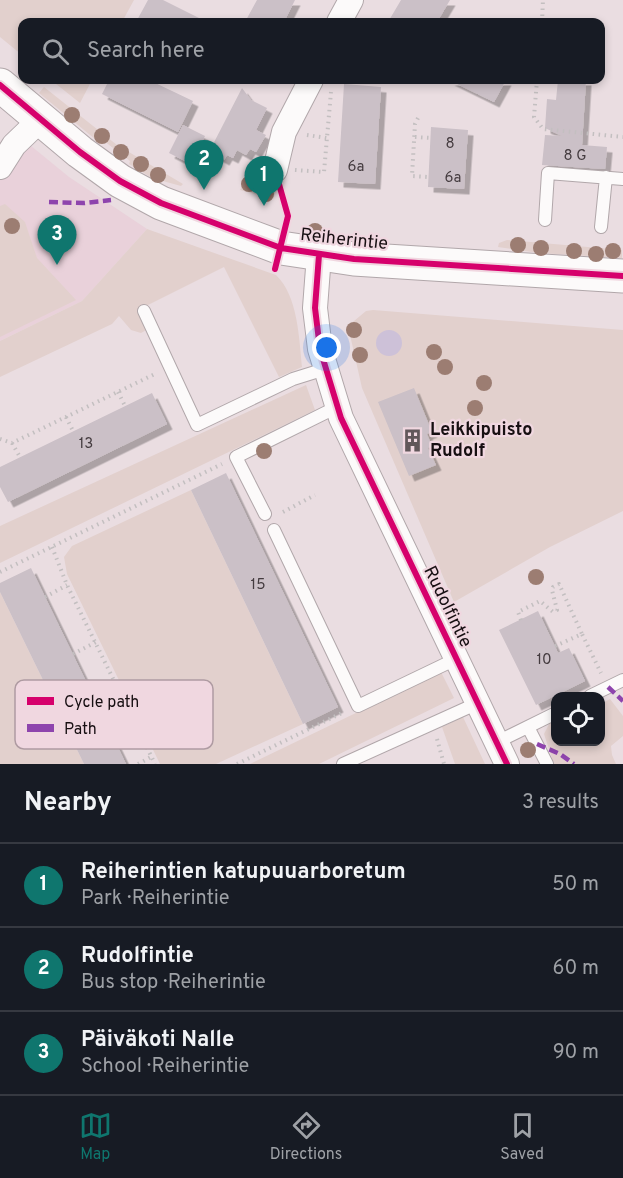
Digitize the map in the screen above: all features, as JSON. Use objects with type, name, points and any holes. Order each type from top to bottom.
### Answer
[{"type":"street","points":[[341,18],[351,0]]},
{"type":"street","points":[[275,170],[284,132],[320,84]]},
{"type":"street","name":"Reiherintie","points":[[0,85],[112,175],[161,203],[281,248],[319,255],[623,276]]},
{"type":"street","points":[[0,167],[14,145],[41,118]]},
{"type":"street","name":"Rudolfintie","points":[[319,255],[313,296],[325,369],[337,407],[360,462],[507,764]]},
{"type":"lane","points":[[545,220],[548,173],[623,178]]},
{"type":"lane","points":[[601,227],[606,177]]},
{"type":"lane","points":[[144,311],[197,425],[293,379],[325,369]]},
{"type":"lane","points":[[264,514],[236,457],[337,407]]},
{"type":"lane","points":[[274,530],[358,706],[456,659]]},
{"type":"lane","points":[[598,692],[623,680]]},
{"type":"lane","points":[[343,764],[478,703]]},
{"type":"lane","points":[[497,742],[551,715]]},
{"type":"lane","points":[[528,727],[547,764]]},
{"type":"path","points":[[542,18],[543,0]]},
{"type":"path","points":[[275,170],[324,172],[321,84]]},
{"type":"path","points":[[537,84],[534,117],[543,129],[623,137]]},
{"type":"path","points":[[418,118],[412,176],[428,177]]},
{"type":"path","points":[[415,137],[431,138]]},
{"type":"path","points":[[12,443],[170,367]]},
{"type":"path","points":[[118,392],[125,406]]},
{"type":"path","points":[[66,417],[73,431]]},
{"type":"path","points":[[0,439],[12,443],[20,457]]},
{"type":"path","points":[[0,572],[236,457]]},
{"type":"path","points":[[284,512],[315,495]]},
{"type":"path","points":[[52,547],[67,585],[114,680]]},
{"type":"path","points":[[521,620],[518,612],[540,601],[553,612],[557,610],[552,590],[559,584],[608,687]]},
{"type":"path","points":[[45,597],[67,585]]},
{"type":"path","points":[[555,646],[582,634]]},
{"type":"path","points":[[73,654],[96,642]]},
{"type":"path","points":[[237,764],[358,706]]},
{"type":"path","points":[[432,724],[444,764]]},
{"type":"path","points":[[147,749],[155,764]]},
{"type":"path","points":[[138,764],[151,757]]},
{"type":"shaded area","points":[[0,0],[134,0],[124,18],[18,18],[18,52],[0,37]]},
{"type":"shaded area","points":[[56,84],[90,84],[80,103]]},
{"type":"shaded area","points":[[44,87],[117,145],[183,184],[181,186],[152,178],[129,164],[130,161],[104,141],[101,144],[39,93]]},
{"type":"shaded area","points":[[25,141],[69,177],[147,229],[82,301],[0,341],[0,179]]},
{"type":"shaded area","points":[[248,175],[274,189],[276,191],[273,199],[240,190]]},
{"type":"shaded area","points":[[5,204],[25,222],[37,258],[76,300],[0,337],[0,206]]},
{"type":"shaded area","points":[[147,229],[276,275],[289,294],[293,306],[302,367],[279,377],[224,267],[138,310],[148,329],[141,333],[131,330],[119,316],[112,324],[0,377],[0,341],[82,301]]},
{"type":"shaded area","points":[[507,240],[622,250],[622,258],[539,253],[498,247],[499,243]]},
{"type":"shaded area","points":[[366,311],[623,330],[623,511],[550,547],[454,602],[362,388],[348,326]]},
{"type":"shaded area","points":[[389,330],[398,334],[402,343],[398,352],[389,356],[380,352],[376,343],[380,334]]},
{"type":"shaded area","points":[[306,385],[315,410],[0,563],[0,526]]},
{"type":"shaded area","points":[[191,490],[303,724],[216,764],[160,764],[153,749],[213,749],[213,680],[119,680],[67,574],[64,557],[72,546]]},
{"type":"shaded area","points":[[0,592],[43,680],[15,680],[15,749],[77,749],[84,764],[0,764]]},
{"type":"shaded area","points":[[441,672],[454,698],[319,764],[250,764]]},
{"type":"shaded area","points":[[610,699],[623,716],[623,736],[611,746],[616,764],[554,764],[544,734],[549,724],[551,723],[551,746],[605,746],[605,702]]},
{"type":"shaded area","points":[[463,717],[485,764],[455,764],[442,727]]},
{"type":"building","points":[[148,0],[163,0],[199,18],[138,18]]},
{"type":"building","points":[[257,0],[295,0],[286,18],[247,18]]},
{"type":"building","points":[[401,0],[450,0],[439,18],[390,18]]},
{"type":"building","points":[[107,84],[157,84],[193,101],[178,132],[102,94]]},
{"type":"building","points":[[344,84],[381,87],[375,184],[338,182]]},
{"type":"building","points":[[457,84],[504,84],[494,102]]},
{"type":"building","points":[[558,84],[586,84],[582,145],[607,147],[605,169],[542,165],[545,135],[562,136],[545,128],[547,99],[556,100]]},
{"type":"building","points":[[242,88],[251,100],[267,108],[256,130],[266,135],[256,152],[250,149],[246,155],[237,150],[233,158],[227,155],[224,160],[209,152]]},
{"type":"building","points":[[183,125],[205,136],[191,164],[169,153]]},
{"type":"building","points":[[431,127],[468,130],[464,189],[428,187]]},
{"type":"building","name":"Leikkipuisto Rudolf","points":[[414,388],[432,432],[427,434],[432,446],[428,448],[436,465],[409,476],[378,402]]},
{"type":"building","points":[[152,393],[167,424],[8,502],[0,487],[0,467]]},
{"type":"building","points":[[226,473],[338,707],[303,724],[191,490]]},
{"type":"building","points":[[31,568],[85,680],[43,680],[0,592],[0,583]]},
{"type":"building","points":[[538,611],[558,653],[569,648],[585,681],[563,692],[551,692],[551,698],[536,705],[499,630]]},
{"type":"building","points":[[77,749],[119,749],[126,764],[84,764]]},
{"type":"marked path","points":[[49,202],[84,203],[111,200]]},
{"type":"marked path","points":[[608,687],[623,701]]},
{"type":"marked path","points":[[537,744],[560,754],[574,764]]},
{"type":"cycle path","points":[[0,85],[80,152],[120,181],[161,203],[281,248],[354,259],[623,276]]},
{"type":"cycle path","points":[[275,170],[288,216],[275,269]]},
{"type":"cycle path","points":[[319,255],[315,308],[320,349],[341,418],[507,764]]},
{"type":"place","name":"Rudolfintie","points":[[204,190]]},
{"type":"place","name":"Reiherintien katupuuarboretum","points":[[264,206]]},
{"type":"place","name":"Päiväkoti Nalle","points":[[57,265]]},
{"type":"place","name":"Leikkipuisto Rudolf","points":[[412,440]]}]
